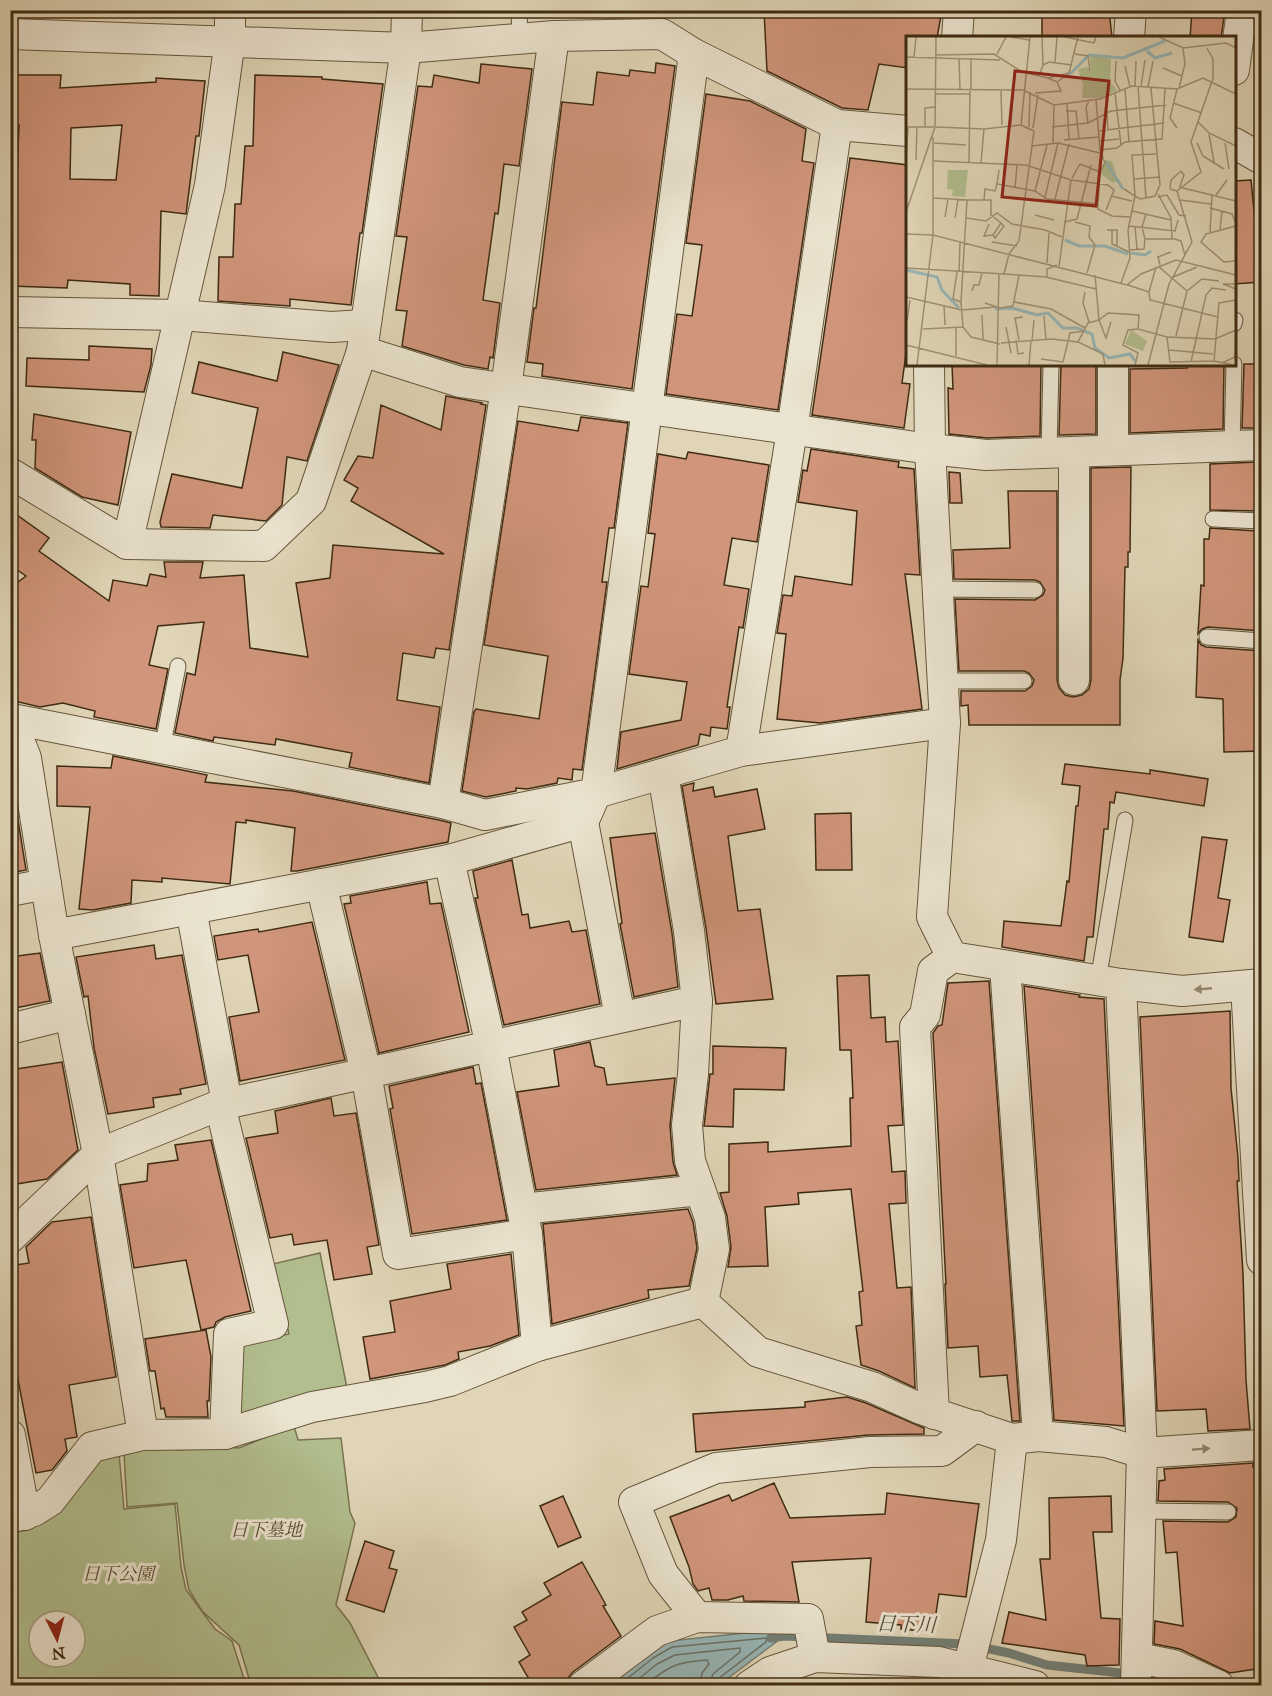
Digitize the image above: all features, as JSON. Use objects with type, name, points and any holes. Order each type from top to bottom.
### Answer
[{"type":"street","points":[[127,544],[210,185],[230,40],[230,10]]},
{"type":"street","points":[[10,473],[127,544],[264,546],[311,501],[363,338],[406,48],[407,10]]},
{"type":"street","points":[[957,36],[959,10]]},
{"type":"street","points":[[1129,36],[1131,10]]},
{"type":"street","points":[[1236,54],[1242,10]]},
{"type":"street","points":[[10,34],[406,48],[520,25],[554,36],[662,34],[694,54],[837,125],[906,131]]},
{"type":"street","points":[[443,803],[506,388],[554,36]]},
{"type":"street","points":[[620,1017],[584,822],[596,793],[694,54]]},
{"type":"street","points":[[741,751],[837,125]]},
{"type":"street","points":[[1236,144],[1262,159]]},
{"type":"street","points":[[10,312],[180,315],[331,327],[363,338],[460,382],[792,430],[986,455],[1262,445]]},
{"type":"street","points":[[929,366],[930,449],[945,723],[932,917],[952,957]]},
{"type":"street","points":[[1113,366],[1113,450]]},
{"type":"street","points":[[1061,452],[1074,680]]},
{"type":"street","points":[[142,1435],[98,1154],[46,884],[18,760],[11,718],[443,803],[484,815],[596,793],[741,751],[945,723]]},
{"type":"street","points":[[663,774],[689,932],[697,1000],[693,1074],[687,1125],[690,1161],[710,1218],[714,1249],[703,1302]]},
{"type":"street","points":[[54,935],[450,860],[584,822]]},
{"type":"street","points":[[450,860],[491,1046],[524,1222],[537,1346]]},
{"type":"street","points":[[10,891],[46,884]]},
{"type":"street","points":[[321,884],[366,1073],[398,1254],[524,1222],[700,1190]]},
{"type":"street","points":[[191,909],[224,1104],[273,1324],[229,1334],[225,1434]]},
{"type":"street","points":[[934,1414],[915,1027],[925,1015],[933,971],[952,957],[1182,991],[1254,985],[1262,1260]]},
{"type":"street","points":[[749,1686],[813,1643],[936,1674],[972,1653],[1025,1437],[1005,966]]},
{"type":"street","points":[[1109,982],[1142,1453],[1137,1674],[1173,1665],[1219,1686]]},
{"type":"street","points":[[10,1238],[98,1154],[224,1104],[697,1000]]},
{"type":"street","points":[[10,1029],[70,1014]]},
{"type":"street","points":[[703,1302],[758,1352],[872,1387],[934,1414],[976,1426],[1025,1437],[1106,1442],[1142,1453],[1262,1445]]},
{"type":"street","points":[[10,1435],[18,1516],[50,1502],[92,1447],[142,1435],[225,1434],[312,1407],[450,1381],[537,1346],[703,1302]]},
{"type":"street","points":[[697,1617],[663,1574],[634,1502],[716,1468],[870,1452],[942,1451],[976,1426]]},
{"type":"street","points":[[583,1686],[657,1631],[697,1617],[808,1618],[813,1643]]},
{"type":"street","points":[[972,1653],[1035,1686]]},
{"type":"lane","points":[[1051,366],[1061,452]]},
{"type":"lane","points":[[1232,446],[1234,366]]},
{"type":"lane","points":[[1213,519],[1262,521]]},
{"type":"lane","points":[[938,589],[1035,590]]},
{"type":"lane","points":[[1207,637],[1262,640]]},
{"type":"lane","points":[[162,749],[178,666]]},
{"type":"lane","points":[[942,681],[1024,681]]},
{"type":"lane","points":[[1109,982],[1125,820]]},
{"type":"lane","points":[[1141,1511],[1228,1512]]},
{"type":"green space","points":[[320,1253],[347,1388],[239,1419],[237,1345],[289,1334],[273,1264]]},
{"type":"green space","name":"日下墓地","points":[[294,1426],[298,1440],[341,1438],[350,1512],[355,1523],[336,1605],[350,1623],[382,1685],[251,1685],[239,1645],[202,1611],[189,1590],[177,1503],[127,1507],[124,1454],[150,1445],[178,1450],[239,1448]]},
{"type":"green space","name":"日下公園","points":[[119,1453],[124,1509],[175,1504],[181,1567],[186,1590],[215,1629],[232,1641],[246,1685],[11,1686],[11,1533],[28,1530],[46,1521],[58,1510],[93,1461]]},
{"type":"water","points":[[765,1631],[784,1636],[719,1685],[608,1686],[650,1653],[670,1641]]},
{"type":"building","points":[[764,10],[942,10],[937,36],[906,36],[906,68],[879,64],[868,110],[842,108],[767,71]]},
{"type":"building","points":[[1042,10],[1109,10],[1112,36],[1042,36]]},
{"type":"building","points":[[1192,10],[1225,10],[1221,36],[1190,36]]},
{"type":"building","points":[[656,63],[675,66],[632,389],[542,376],[543,364],[527,362],[562,102],[593,105],[597,72],[629,76],[630,70],[655,73]]},
{"type":"building","points":[[481,64],[532,69],[519,166],[504,164],[498,214],[495,213],[483,300],[500,303],[493,358],[490,357],[488,369],[464,365],[402,346],[407,311],[396,310],[407,237],[396,236],[418,86],[432,87],[434,75],[479,83]]},
{"type":"building","points":[[10,75],[61,75],[60,88],[156,82],[156,78],[205,81],[199,136],[196,136],[186,214],[161,211],[159,296],[130,295],[130,284],[68,280],[67,288],[11,286],[19,125],[10,125]],"holes":[[[122,125],[116,180],[70,179],[71,128]]]},
{"type":"building","points":[[255,75],[322,77],[322,79],[383,84],[351,305],[290,299],[290,306],[218,301],[219,257],[233,257],[235,204],[241,204],[245,146],[253,146]]},
{"type":"building","points":[[706,94],[750,101],[806,129],[802,161],[814,163],[778,410],[666,394],[677,314],[692,316],[702,245],[686,243]]},
{"type":"building","points":[[850,158],[906,165],[906,354],[902,383],[910,384],[904,428],[812,415]]},
{"type":"building","points":[[1251,180],[1261,282],[1236,284],[1236,181]]},
{"type":"building","points":[[89,346],[152,349],[151,365],[144,392],[26,386],[27,358],[89,360]]},
{"type":"building","points":[[283,352],[339,365],[307,461],[287,457],[282,505],[266,521],[213,515],[210,528],[161,527],[160,522],[172,474],[242,488],[258,408],[192,393],[199,362],[277,381]]},
{"type":"building","points":[[1244,364],[1262,364],[1262,428],[1242,428]]},
{"type":"building","points":[[952,366],[1041,366],[1040,436],[987,438],[949,434],[948,388],[953,389]]},
{"type":"building","points":[[1061,366],[1096,366],[1096,434],[1059,435]]},
{"type":"building","points":[[1187,366],[1224,366],[1223,429],[1130,433],[1130,369],[1187,368]]},
{"type":"building","points":[[446,396],[486,405],[449,650],[436,648],[434,658],[403,653],[397,700],[440,707],[429,783],[349,767],[352,753],[276,739],[275,745],[214,737],[213,741],[175,733],[187,673],[195,675],[204,622],[158,626],[149,665],[168,669],[156,729],[94,717],[95,711],[63,703],[40,707],[10,700],[10,588],[26,576],[10,565],[10,510],[49,538],[39,551],[109,601],[113,580],[147,586],[150,574],[166,577],[164,562],[203,562],[200,578],[244,575],[250,648],[308,657],[296,583],[330,578],[333,545],[444,554],[351,501],[358,488],[344,480],[358,456],[373,458],[381,405],[441,430]]},
{"type":"building","points":[[34,414],[131,432],[118,505],[82,497],[35,468],[36,440],[32,440]]},
{"type":"building","points":[[581,417],[628,423],[614,528],[609,528],[602,582],[607,582],[582,770],[573,769],[572,780],[558,778],[557,783],[527,789],[516,788],[516,791],[486,797],[462,791],[476,709],[539,719],[548,656],[484,645],[518,421],[578,431]]},
{"type":"building","points":[[811,449],[899,462],[898,467],[914,469],[920,575],[905,574],[922,709],[820,723],[777,719],[786,634],[777,633],[783,595],[792,596],[795,576],[852,585],[857,511],[798,502],[803,470],[807,471]]},
{"type":"building","points":[[688,452],[769,465],[757,542],[732,538],[724,585],[749,589],[743,628],[739,627],[727,707],[730,707],[727,729],[711,727],[710,736],[700,734],[698,745],[617,769],[621,732],[681,720],[687,682],[629,674],[641,586],[648,587],[655,534],[648,533],[658,454],[686,459]]},
{"type":"building","points":[[1258,462],[1258,511],[1210,510],[1210,464]]},
{"type":"building","points":[[1131,467],[1130,552],[1128,552],[1128,567],[1125,567],[1120,725],[969,725],[968,705],[961,706],[961,691],[1025,691],[1032,686],[1034,680],[1029,673],[1024,671],[959,671],[955,599],[1035,600],[1043,595],[1045,590],[1040,582],[1035,580],[954,579],[953,550],[1010,548],[1008,491],[1057,491],[1057,680],[1059,688],[1065,695],[1073,697],[1082,695],[1089,689],[1091,680],[1091,468]]},
{"type":"building","points":[[949,472],[960,473],[962,503],[950,503]]},
{"type":"building","points":[[1210,528],[1257,531],[1257,545],[1262,545],[1262,631],[1208,627],[1202,629],[1198,634],[1201,585],[1204,586],[1204,539],[1209,539]]},
{"type":"building","points":[[1198,640],[1206,647],[1262,651],[1262,751],[1224,752],[1223,699],[1196,697]]},
{"type":"building","points":[[113,756],[207,775],[205,782],[293,791],[451,823],[448,842],[291,871],[295,828],[246,820],[246,823],[236,822],[230,884],[162,878],[162,882],[132,880],[131,903],[93,910],[79,909],[90,807],[57,806],[57,766],[111,768]]},
{"type":"building","points":[[1065,764],[1150,774],[1150,770],[1208,779],[1204,806],[1116,792],[1114,803],[1110,802],[1108,829],[1104,829],[1093,937],[1087,937],[1084,961],[1002,947],[1004,921],[1061,926],[1067,881],[1069,882],[1080,786],[1062,784]]},
{"type":"building","points":[[694,783],[693,791],[713,787],[715,797],[757,789],[765,829],[728,836],[738,911],[760,909],[773,999],[716,1004],[706,928],[682,786]]},
{"type":"building","points":[[15,801],[26,870],[10,873],[10,802]]},
{"type":"building","points":[[851,813],[852,870],[816,870],[815,814]]},
{"type":"building","points":[[655,833],[672,933],[678,987],[634,997],[620,924],[622,923],[610,838]]},
{"type":"building","points":[[1202,837],[1227,840],[1218,898],[1230,900],[1223,942],[1189,937]]},
{"type":"building","points":[[512,860],[522,915],[528,914],[530,928],[569,921],[572,932],[586,930],[600,1004],[504,1025],[475,898],[478,898],[473,871]]},
{"type":"building","points":[[427,882],[430,904],[441,903],[469,1032],[379,1053],[344,904],[351,903],[350,896]]},
{"type":"building","points":[[312,922],[345,1060],[240,1081],[229,1017],[259,1012],[248,955],[218,960],[214,936],[258,929],[259,932]]},
{"type":"building","points":[[154,945],[156,959],[182,955],[206,1084],[180,1089],[181,1094],[153,1098],[154,1107],[108,1114],[94,1048],[88,996],[84,997],[76,957]]},
{"type":"building","points":[[40,953],[50,1001],[10,1009],[10,957]]},
{"type":"building","points":[[869,975],[871,1018],[885,1017],[886,1042],[898,1041],[903,1125],[888,1126],[892,1172],[905,1171],[906,1203],[889,1204],[897,1288],[911,1287],[915,1388],[861,1365],[856,1326],[862,1325],[859,1292],[863,1291],[851,1189],[798,1193],[799,1204],[765,1207],[768,1266],[728,1267],[731,1247],[727,1216],[720,1193],[729,1192],[729,1144],[768,1142],[768,1152],[851,1146],[850,1098],[853,1098],[851,1050],[840,1050],[837,976]]},
{"type":"building","points":[[989,981],[1020,1421],[1012,1421],[1007,1375],[980,1377],[978,1346],[948,1348],[933,1033],[938,1026],[942,1025],[948,983]]},
{"type":"building","points":[[1024,986],[1080,995],[1079,997],[1104,999],[1124,1426],[1054,1420]]},
{"type":"building","points":[[1230,1011],[1231,1088],[1238,1158],[1239,1181],[1237,1181],[1250,1429],[1208,1431],[1206,1409],[1157,1411],[1140,1017]]},
{"type":"building","points":[[590,1042],[595,1066],[604,1068],[607,1085],[675,1078],[670,1126],[673,1162],[677,1175],[536,1190],[517,1092],[559,1086],[554,1050]]},
{"type":"building","points":[[713,1046],[786,1048],[784,1090],[734,1089],[733,1127],[704,1126],[710,1074],[713,1074]]},
{"type":"building","points":[[62,1062],[78,1150],[47,1179],[10,1185],[10,1070]]},
{"type":"building","points":[[473,1067],[476,1084],[481,1083],[507,1220],[412,1234],[390,1109],[393,1108],[389,1086]]},
{"type":"building","points":[[331,1098],[334,1116],[356,1113],[379,1245],[367,1247],[372,1274],[334,1280],[327,1240],[294,1245],[292,1234],[270,1238],[246,1138],[278,1133],[275,1111]]},
{"type":"building","points":[[211,1140],[251,1311],[225,1317],[216,1322],[214,1327],[201,1330],[186,1260],[134,1268],[120,1185],[147,1181],[148,1164],[178,1160],[175,1145]]},
{"type":"building","points":[[688,1209],[693,1222],[697,1248],[689,1286],[648,1290],[649,1298],[552,1324],[543,1224]]},
{"type":"building","points":[[91,1217],[116,1377],[69,1385],[77,1437],[65,1439],[67,1451],[52,1470],[36,1473],[10,1325],[10,1266],[29,1263],[26,1247],[52,1222]]},
{"type":"building","points":[[511,1254],[519,1335],[490,1346],[458,1352],[459,1359],[445,1365],[370,1379],[363,1337],[395,1332],[390,1301],[451,1289],[447,1264]]},
{"type":"building","points":[[206,1330],[211,1357],[208,1417],[166,1417],[164,1408],[161,1409],[155,1371],[150,1371],[145,1339]]},
{"type":"building","points":[[847,1397],[924,1428],[924,1434],[868,1435],[696,1452],[693,1414],[805,1407],[805,1402]]},
{"type":"building","points":[[1253,1463],[1253,1467],[1262,1467],[1262,1668],[1230,1673],[1180,1649],[1154,1644],[1155,1621],[1183,1626],[1177,1552],[1166,1553],[1163,1521],[1228,1522],[1236,1517],[1237,1508],[1228,1502],[1158,1501],[1159,1481],[1165,1480],[1164,1469]]},
{"type":"building","points":[[774,1483],[790,1518],[885,1514],[887,1493],[979,1504],[966,1597],[939,1594],[933,1632],[901,1629],[901,1625],[866,1622],[871,1558],[792,1562],[799,1602],[744,1601],[743,1596],[728,1600],[712,1600],[709,1588],[698,1591],[693,1584],[670,1517],[729,1495],[732,1501]]},
{"type":"building","points":[[563,1496],[581,1537],[558,1547],[540,1506]]},
{"type":"building","points":[[1111,1496],[1112,1532],[1093,1532],[1101,1618],[1120,1619],[1119,1665],[1087,1666],[1085,1655],[1002,1643],[1009,1612],[1046,1620],[1040,1559],[1050,1559],[1049,1498]]},
{"type":"building","points":[[365,1541],[394,1551],[389,1568],[397,1570],[384,1612],[346,1600]]},
{"type":"building","points":[[582,1562],[606,1605],[603,1606],[621,1636],[573,1672],[567,1679],[566,1686],[533,1686],[519,1662],[530,1655],[514,1627],[527,1620],[522,1612],[551,1595],[544,1583]]},
{"type":"waterway","name":"日下川","points":[[771,1638],[784,1636],[965,1644],[1009,1653],[1047,1665],[1158,1677],[1179,1682]]}]
